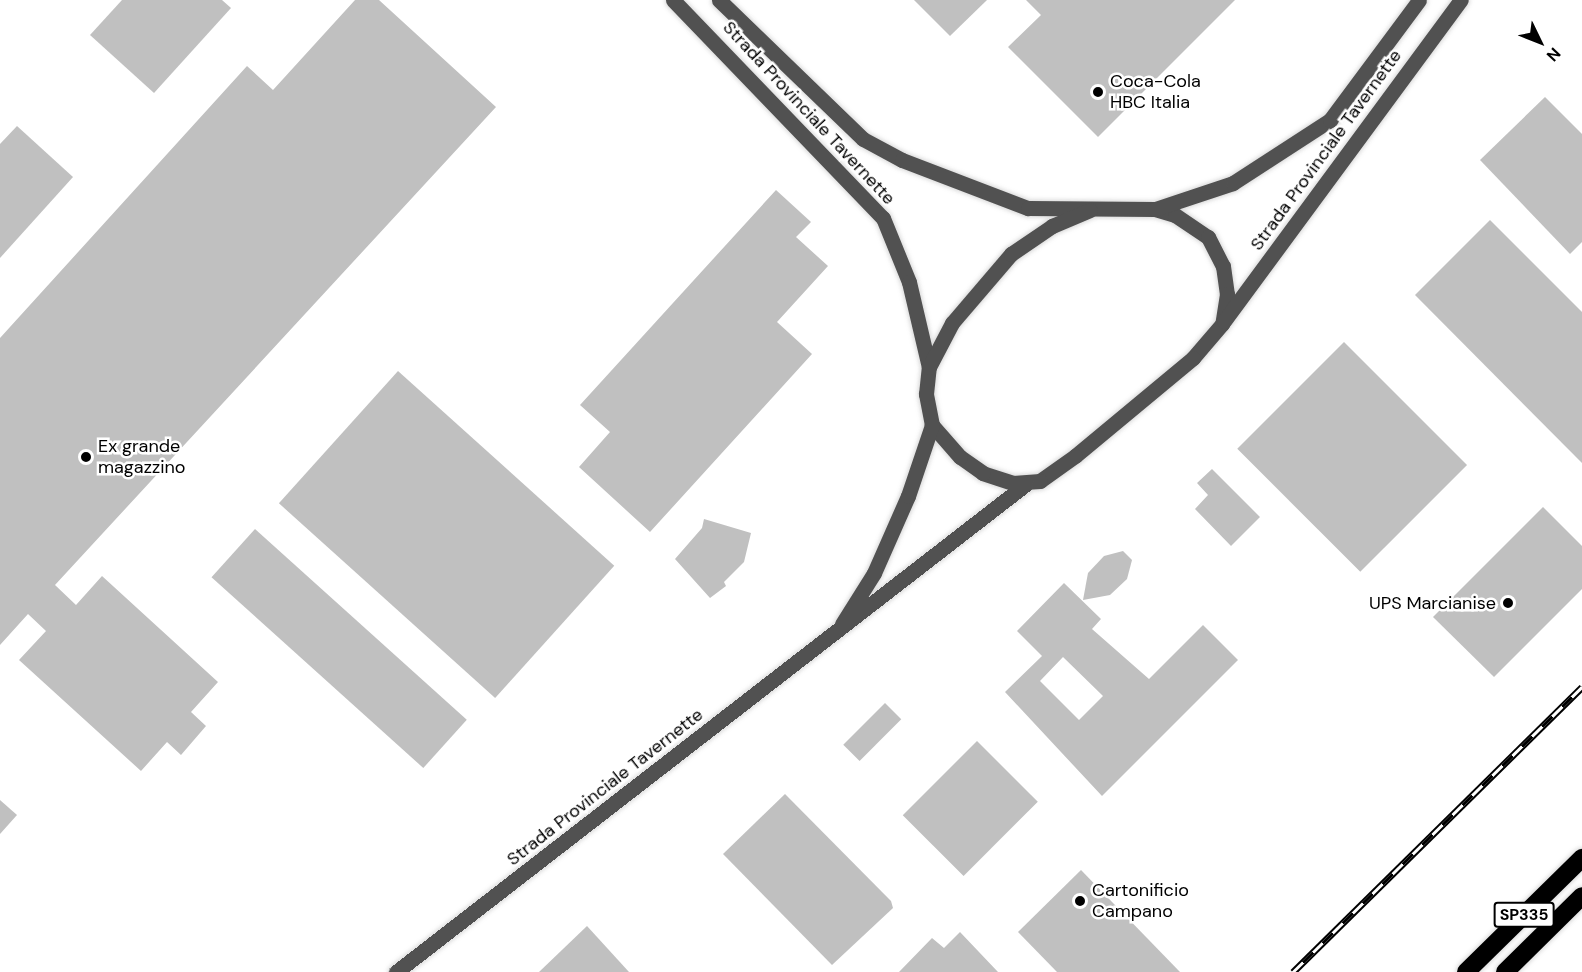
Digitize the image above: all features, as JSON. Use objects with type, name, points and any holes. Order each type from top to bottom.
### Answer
[{"type":"highway","name":"SP335","points":[[1466,972],[1582,858]]},
{"type":"highway","name":"SP335","points":[[1505,972],[1582,896]]},
{"type":"street","name":"Strada Provinciale Tavernette","points":[[673,0],[883,218],[909,282],[929,368]]},
{"type":"street","name":"Strada Provinciale Tavernette","points":[[719,0],[863,139],[957,183],[1028,208],[1090,210]]},
{"type":"street","name":"Strada Provinciale Tavernette","points":[[1155,209],[1233,183],[1330,120],[1419,0]]},
{"type":"street","name":"Strada Provinciale Tavernette","points":[[396,972],[837,633],[1026,484],[1040,481],[1075,456],[1193,358],[1222,324],[1461,0]]},
{"type":"street","points":[[1026,484],[983,473],[960,457],[932,425],[926,394],[929,368],[952,323],[1011,254],[1052,226],[1090,210],[1121,206],[1155,209],[1174,215],[1208,237],[1223,266],[1227,294],[1222,324]]},
{"type":"street","name":"Strada Provinciale Tavernette","points":[[837,633],[874,573],[908,496],[932,425]]},
{"type":"building","points":[[122,0],[222,0],[231,8],[154,93],[90,35]]},
{"type":"building","points":[[355,0],[379,0],[496,107],[55,585],[76,605],[102,576],[218,682],[191,712],[206,726],[181,755],[167,742],[141,771],[19,660],[46,631],[28,614],[0,645],[0,338],[247,66],[273,90]]},
{"type":"building","points":[[914,0],[987,0],[950,36]]},
{"type":"building","name":"Coca-Cola HBC Italia","points":[[1026,0],[1235,0],[1098,137],[1008,47],[1041,15]]},
{"type":"building","points":[[1545,97],[1582,134],[1582,242],[1570,254],[1480,160]]},
{"type":"building","points":[[17,126],[73,177],[0,258],[0,144]]},
{"type":"building","points":[[776,190],[811,222],[796,237],[828,266],[777,322],[812,354],[650,532],[579,467],[610,432],[580,405]]},
{"type":"building","points":[[1490,220],[1582,312],[1582,463],[1415,295]]},
{"type":"building","points":[[1344,342],[1467,465],[1360,572],[1237,449]]},
{"type":"building","points":[[398,371],[614,566],[495,698],[279,503]]},
{"type":"building","points":[[1212,469],[1260,517],[1231,546],[1195,509],[1208,495],[1197,483]]},
{"type":"building","name":"UPS Marcianise","points":[[1543,507],[1582,546],[1582,589],[1494,677],[1433,617]]},
{"type":"building","points":[[704,519],[751,533],[744,562],[724,582],[726,586],[710,598],[675,559],[702,528]]},
{"type":"building","points":[[255,529],[467,720],[423,768],[212,577]]},
{"type":"building","points":[[1123,551],[1132,560],[1127,579],[1110,595],[1083,600],[1088,573],[1104,556]]},
{"type":"building","points":[[1064,583],[1101,619],[1092,629],[1149,679],[1203,625],[1238,660],[1102,796],[1005,692],[1042,656],[1017,631]],"holes":[[[1063,657],[1103,696],[1079,720],[1040,681]]]},
{"type":"building","points":[[885,703],[901,719],[860,761],[843,745]]},
{"type":"building","points":[[977,741],[1038,802],[964,876],[903,815]]},
{"type":"building","points":[[785,794],[891,901],[893,908],[832,965],[723,854]]},
{"type":"building","points":[[0,800],[17,815],[0,834]]},
{"type":"building","name":"Cartonificio Campano","points":[[1081,870],[1180,972],[1057,972],[1018,932]]},
{"type":"building","points":[[587,926],[629,972],[539,972]]},
{"type":"building","points":[[960,932],[998,972],[899,972],[932,938],[944,948]]},
{"type":"railway","points":[[1293,972],[1582,687]]},
{"type":"place","name":"Coca-Cola HBC Italia","points":[[1098,92]]},
{"type":"place","name":"Ex grande magazzino","points":[[86,457]]},
{"type":"place","name":"UPS Marcianise","points":[[1508,603]]},
{"type":"place","name":"Cartonificio Campano","points":[[1080,901]]}]
